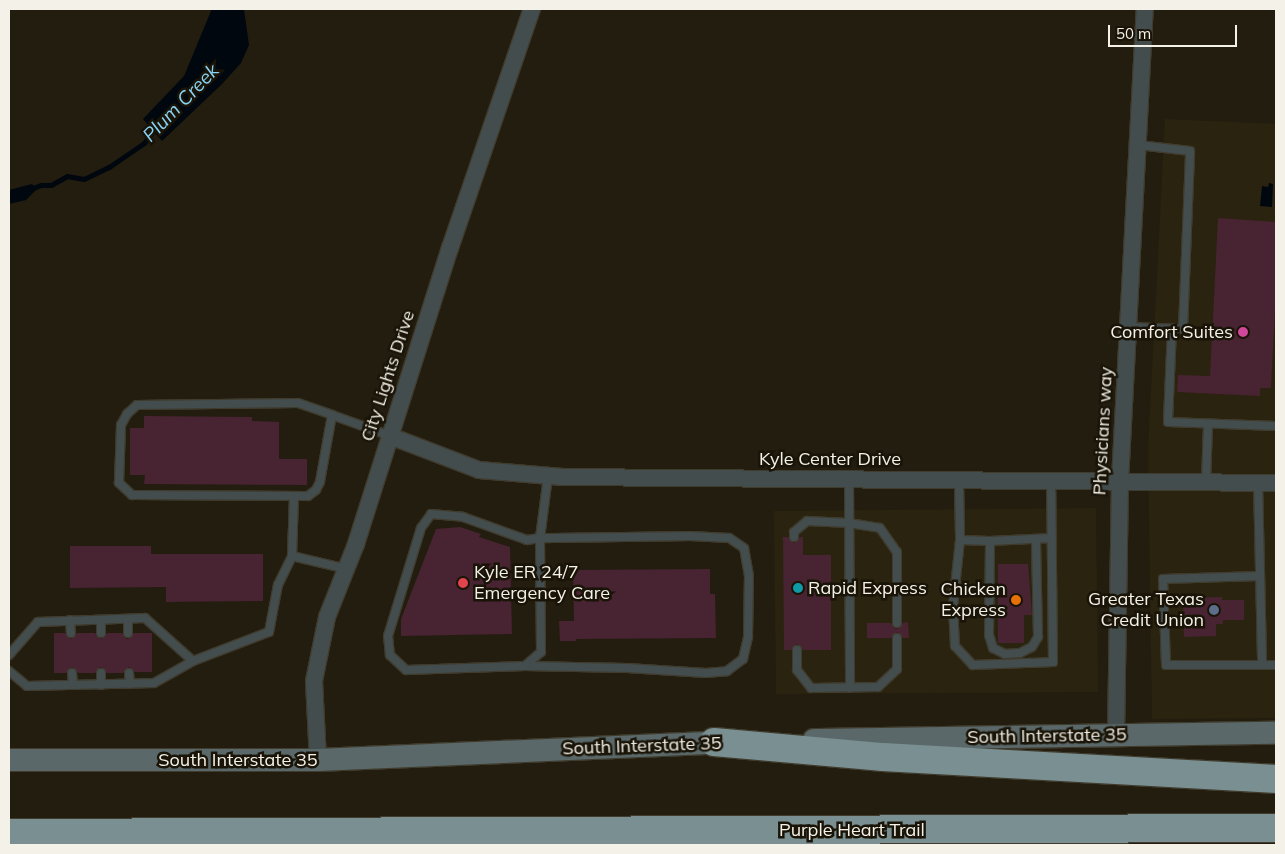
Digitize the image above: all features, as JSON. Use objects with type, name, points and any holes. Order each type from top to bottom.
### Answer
[{"type":"highway","points":[[714,742],[883,757],[1276,780]]},
{"type":"highway","name":"Purple Heart Trail","points":[[9,833],[1276,828]]},
{"type":"main road","name":"South Interstate 35","points":[[9,760],[318,760],[714,742],[1276,733]]},
{"type":"street","name":"City Lights Drive","points":[[318,760],[314,681],[328,617],[347,568],[532,9]]},
{"type":"street","name":"Physicians way","points":[[1116,735],[1120,481],[1145,9]]},
{"type":"street","name":"Kyle Center Drive","points":[[390,436],[479,470],[548,476],[1276,483]]},
{"type":"lane","points":[[1128,327],[1183,329],[1190,150],[1138,145]]},
{"type":"lane","points":[[1172,329],[1168,422],[1276,426]]},
{"type":"lane","points":[[332,415],[320,482],[316,490],[308,496],[132,495],[119,482],[121,425],[127,414],[137,405],[298,403],[332,415],[390,436]]},
{"type":"lane","points":[[1206,482],[1208,424]]},
{"type":"lane","points":[[525,666],[541,652],[540,538],[548,476]]},
{"type":"lane","points":[[848,479],[850,688]]},
{"type":"lane","points":[[959,480],[960,540],[952,607],[955,646],[972,665],[1053,662],[1051,480]]},
{"type":"lane","points":[[1258,482],[1262,666]]},
{"type":"lane","points":[[9,671],[27,686],[154,683],[192,661],[269,632],[278,585],[292,556],[294,496]]},
{"type":"lane","points":[[431,514],[463,517],[527,540],[540,538],[690,536],[729,538],[744,548],[749,576],[748,637],[743,659],[727,671],[706,673],[627,668],[525,666],[406,670],[390,655],[388,636],[422,528],[431,514]]},
{"type":"lane","points":[[794,537],[794,532],[807,521],[849,523],[880,528],[897,552],[897,623]]},
{"type":"lane","points":[[960,540],[990,541],[1052,538]]},
{"type":"lane","points":[[990,541],[989,635],[994,648],[1005,654],[1020,654],[1032,647],[1038,637],[1036,540]]},
{"type":"lane","points":[[292,556],[347,568]]},
{"type":"lane","points":[[1260,576],[1163,579],[1166,666],[1276,665]]},
{"type":"lane","points":[[9,655],[38,622],[145,618],[192,661]]},
{"type":"lane","points":[[128,619],[128,633]]},
{"type":"lane","points":[[70,620],[71,633]]},
{"type":"lane","points":[[100,633],[101,620]]},
{"type":"lane","points":[[797,650],[798,670],[811,688],[878,687],[897,669],[897,638]]},
{"type":"lane","points":[[129,672],[130,684]]},
{"type":"lane","points":[[72,673],[73,685]]},
{"type":"lane","points":[[101,673],[101,684]]},
{"type":"shaded area","points":[[1165,119],[1276,124],[1276,718],[1152,719],[1148,449]]},
{"type":"shaded area","points":[[1096,508],[1098,692],[776,694],[774,511]]},
{"type":"water","points":[[209,9],[244,9],[249,45],[241,63],[222,84],[162,141],[143,119],[184,76],[211,11]]},
{"type":"water","points":[[1269,183],[1273,184],[1272,207],[1260,206],[1262,186],[1268,187]]},
{"type":"water","points":[[32,184],[37,189],[26,200],[9,204],[9,190]]},
{"type":"building","name":"Comfort Suites","points":[[1218,218],[1276,222],[1276,288],[1271,388],[1260,388],[1260,396],[1177,392],[1178,375],[1210,376]]},
{"type":"building","points":[[144,416],[252,417],[252,421],[279,422],[279,459],[307,459],[307,485],[144,484],[145,475],[130,475],[130,428],[144,428]]},
{"type":"building","name":"Kyle ER 24/7 Emergency Care","points":[[460,527],[481,534],[479,537],[510,547],[512,634],[401,636],[401,619],[436,529]]},
{"type":"building","name":"Rapid Express","points":[[783,537],[788,537],[794,543],[800,537],[803,537],[803,555],[831,555],[831,650],[803,650],[797,644],[791,650],[784,650]]},
{"type":"building","points":[[70,546],[151,546],[151,554],[263,554],[263,601],[166,602],[166,587],[70,588]]},
{"type":"building","name":"Chicken Express","points":[[998,564],[1028,564],[1032,615],[1024,615],[1024,643],[998,643]]},
{"type":"building","points":[[710,569],[710,594],[715,594],[716,638],[576,639],[576,641],[560,641],[559,621],[574,621],[573,570]]},
{"type":"building","name":"Greater Texas Credit Union","points":[[1222,597],[1222,600],[1244,600],[1244,620],[1223,620],[1223,624],[1216,624],[1216,636],[1184,637],[1183,598]]},
{"type":"building","points":[[908,622],[909,638],[903,638],[897,632],[891,638],[867,638],[867,623],[891,623],[897,629],[903,623]]},
{"type":"building","points":[[54,633],[65,633],[71,639],[77,633],[95,633],[101,639],[107,633],[122,633],[128,639],[134,633],[152,633],[152,672],[135,672],[129,667],[123,673],[107,673],[101,667],[95,673],[78,673],[72,667],[66,673],[54,673]]},
{"type":"waterway","name":"Plum Creek","points":[[30,189],[41,185],[51,185],[67,176],[84,179],[109,167],[144,143],[157,126]]},
{"type":"place","name":"Comfort Suites","points":[[1243,332]]},
{"type":"place","name":"Kyle ER 24/7 Emergency Care","points":[[463,583]]},
{"type":"place","name":"Rapid Express","points":[[798,588]]},
{"type":"place","name":"Chicken Express","points":[[1016,600]]},
{"type":"place","name":"Greater Texas Credit Union","points":[[1214,610]]}]
